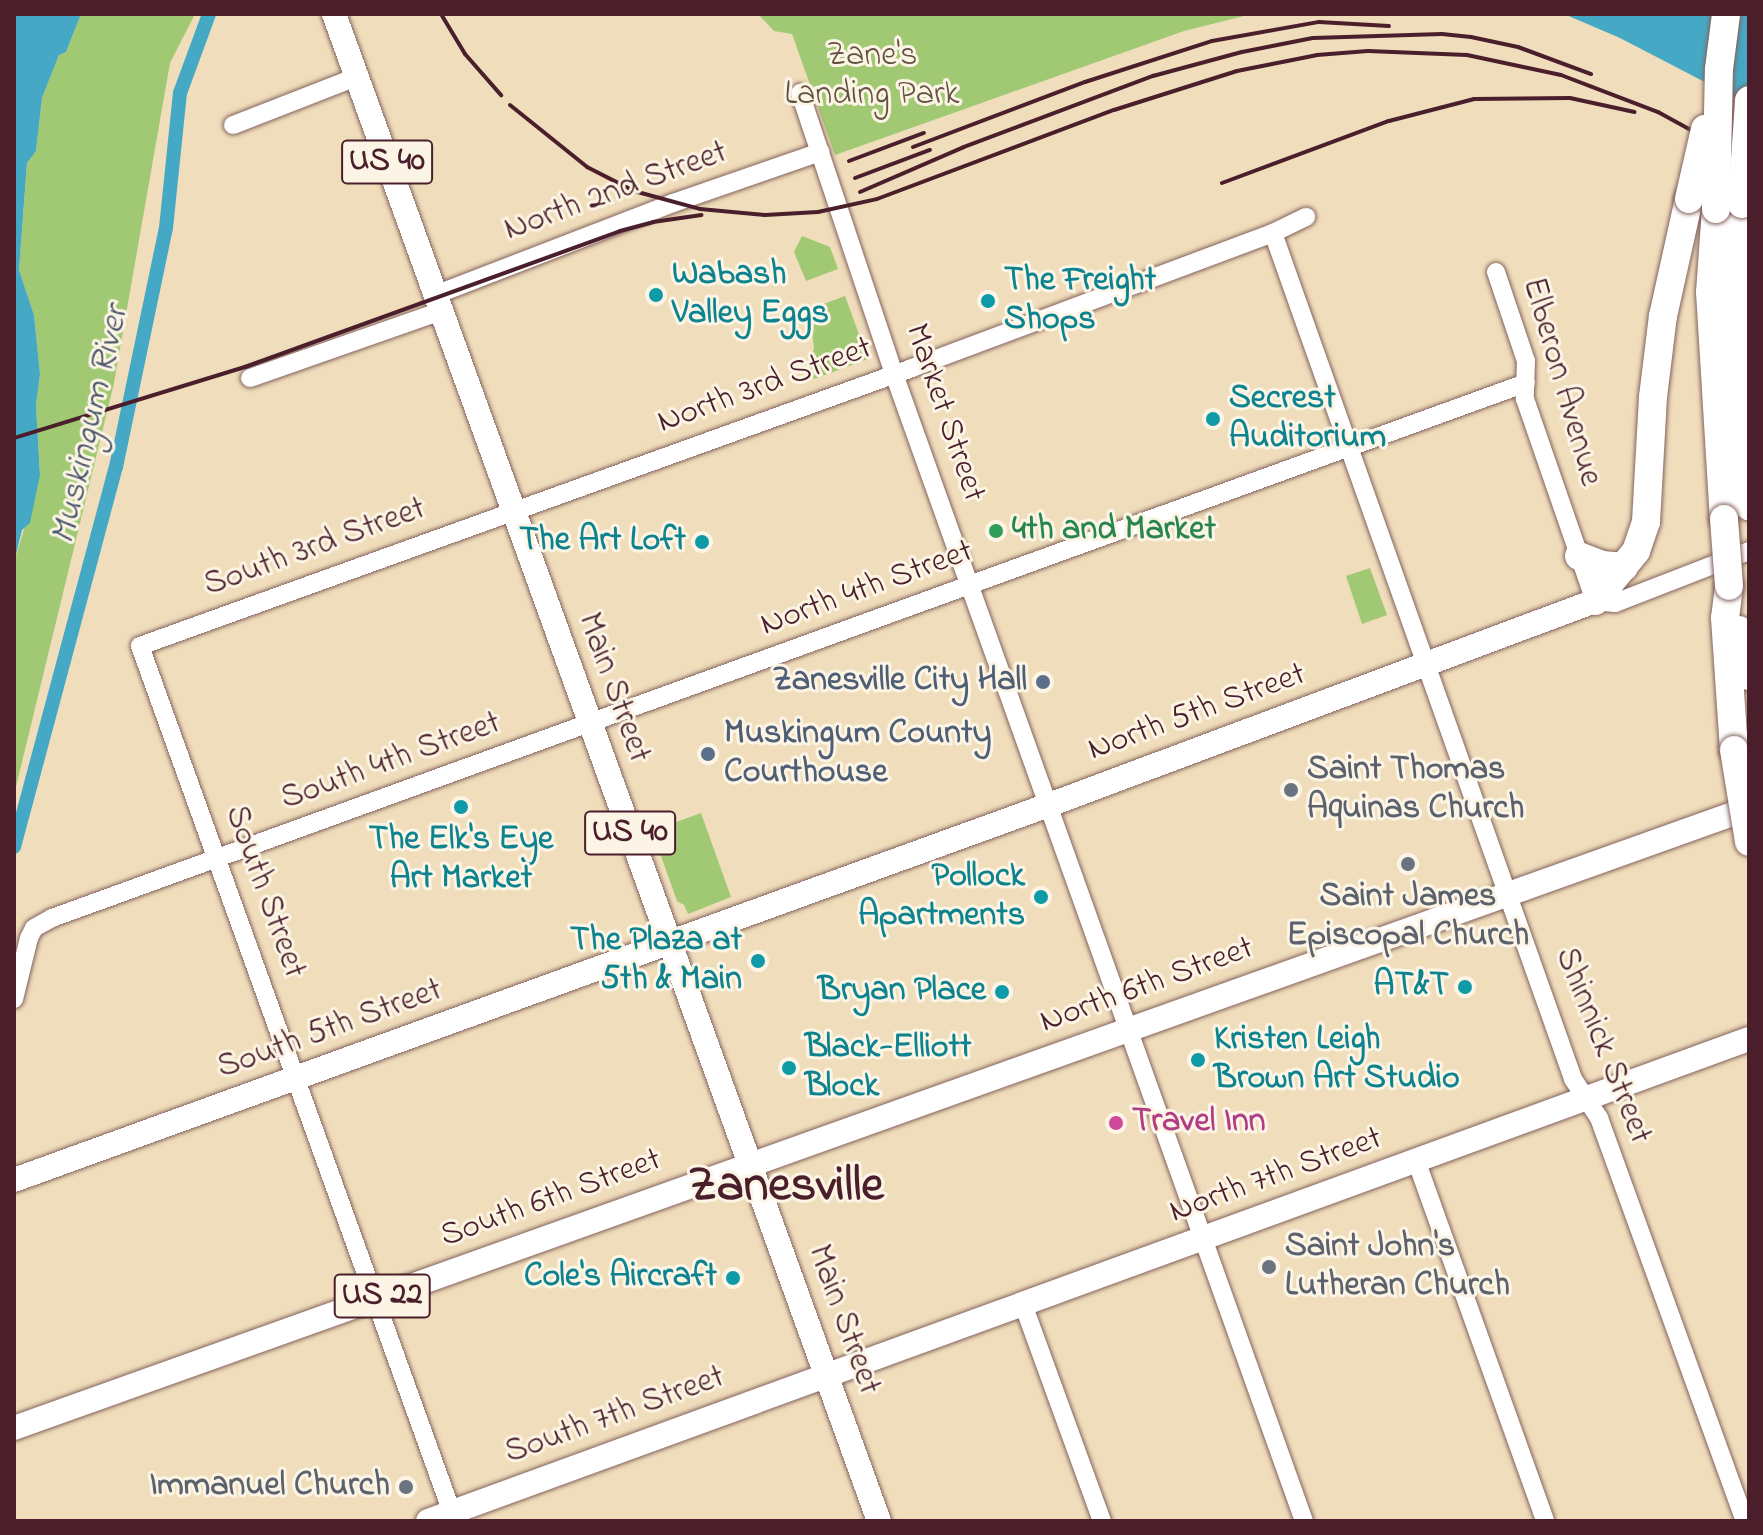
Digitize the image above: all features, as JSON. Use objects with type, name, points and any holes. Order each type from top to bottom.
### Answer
[{"type":"highway","points":[[1595,601],[1636,551],[1646,522],[1653,397],[1663,316],[1719,69],[1726,14]]},
{"type":"highway","points":[[1719,69],[1734,293],[1737,394],[1749,506]]},
{"type":"highway","points":[[1749,100],[1710,292],[1729,586],[1749,676]]},
{"type":"highway","points":[[1579,556],[1602,565],[1624,567]]},
{"type":"highway","points":[[1729,586],[1725,618],[1734,750],[1749,842]]},
{"type":"main road","name":"Main Street","points":[[334,14],[879,1521]]},
{"type":"main road","name":"North 5th Street","points":[[669,944],[1595,601]]},
{"type":"main road","name":"North 6th Street","points":[[749,1163],[1749,808]]},
{"type":"main road","name":"South 5th Street","points":[[14,1180],[669,944]]},
{"type":"main road","name":"North 7th Street","points":[[827,1376],[1749,1039]]},
{"type":"main road","name":"South 6th Street","points":[[14,1428],[749,1163]]},
{"type":"main road","name":"South 7th Street","points":[[428,1521],[454,1517],[827,1376]]},
{"type":"street","points":[[233,125],[356,77]]},
{"type":"street","name":"Market Street","points":[[800,93],[894,374],[1304,1521]]},
{"type":"street","name":"North 2nd Street","points":[[250,378],[438,303],[673,203],[820,152]]},
{"type":"street","name":"North 3rd Street","points":[[512,510],[894,374],[1273,233],[1306,217]]},
{"type":"street","name":"Shinnick Street","points":[[1273,233],[1573,1079],[1599,1118],[1745,1521]]},
{"type":"street","name":"Elberon Avenue","points":[[1496,272],[1526,361],[1525,399],[1595,601]]},
{"type":"street","name":"North 4th Street","points":[[590,723],[1526,383]]},
{"type":"street","name":"South 3rd Street","points":[[140,646],[512,510]]},
{"type":"street","name":"North 5th Street","points":[[1595,601],[1615,603],[1749,551]]},
{"type":"street","name":"South Street","points":[[140,646],[454,1517]]},
{"type":"street","name":"South 4th Street","points":[[14,999],[34,928],[52,918],[590,723]]},
{"type":"street","points":[[1416,1160],[1545,1521]]},
{"type":"street","points":[[1023,1304],[1102,1521]]},
{"type":"green space","points":[[81,14],[195,14],[170,63],[114,383],[14,795],[14,563],[40,474],[36,405],[40,374],[34,315],[19,270],[27,163],[36,151],[42,98],[59,55],[66,52]]},
{"type":"green space","name":"Zane's Landing Park","points":[[758,14],[1252,14],[1184,31],[835,155],[792,34],[774,31]]},
{"type":"green space","points":[[802,236],[830,247],[838,269],[806,281],[794,252]]},
{"type":"green space","points":[[845,296],[868,359],[814,379],[808,364],[814,349],[811,321],[821,305]]},
{"type":"green space","points":[[1370,568],[1387,615],[1362,624],[1346,576]]},
{"type":"green space","points":[[701,813],[731,897],[688,914],[684,905],[677,901],[652,831]]},
{"type":"water","points":[[14,14],[81,14],[66,52],[59,55],[42,98],[36,151],[27,163],[19,270],[34,315],[40,374],[36,405],[40,475],[30,523],[22,530],[14,563]]},
{"type":"water","points":[[1564,14],[1749,14],[1749,105],[1620,38]]},
{"type":"waterway","name":"Muskingum River","points":[[14,847],[116,467],[166,228],[180,93],[209,14]]},
{"type":"railway","points":[[441,14],[465,54],[501,95]]},
{"type":"railway","points":[[913,147],[1085,82],[1212,41],[1319,22],[1389,26]]},
{"type":"railway","points":[[860,192],[964,147],[1153,76],[1242,52],[1313,38],[1442,34],[1471,37],[1518,47],[1591,74]]},
{"type":"railway","points":[[510,105],[587,167],[634,191],[700,209],[765,215],[818,212],[877,199],[1114,110],[1237,71],[1317,55],[1368,51],[1467,55],[1561,75],[1658,112],[1749,162]]},
{"type":"railway","points":[[1222,183],[1389,121],[1474,99],[1570,98],[1634,112]]},
{"type":"railway","points":[[849,161],[924,133]]},
{"type":"railway","points":[[855,178],[930,150]]},
{"type":"railway","points":[[14,438],[245,367],[620,231],[653,222],[702,215]]},
{"type":"place","name":"Wabash Valley Eggs","points":[[656,295]]},
{"type":"place","name":"The Freight Shops","points":[[988,301]]},
{"type":"place","name":"Secrest Auditorium","points":[[1213,419]]},
{"type":"place","name":"4th and Market","points":[[996,531]]},
{"type":"place","name":"The Art Loft","points":[[702,542]]},
{"type":"place","name":"Zanesville City Hall","points":[[1043,682]]},
{"type":"place","name":"Muskingum County Courthouse","points":[[708,754]]},
{"type":"place","name":"Saint Thomas Aquinas Church","points":[[1291,790]]},
{"type":"place","name":"The Elk's Eye Art Market","points":[[461,807]]},
{"type":"place","name":"Saint James Episcopal Church","points":[[1408,864]]},
{"type":"place","name":"Pollock Apartments","points":[[1041,897]]},
{"type":"place","name":"The Plaza at 5th & Main","points":[[758,961]]},
{"type":"place","name":"AT&T","points":[[1465,987]]},
{"type":"place","name":"Bryan Place","points":[[1002,992]]},
{"type":"place","name":"Kristen Leigh Brown Art Studio","points":[[1198,1060]]},
{"type":"place","name":"Black-Elliott Block","points":[[789,1068]]},
{"type":"place","name":"Travel Inn","points":[[1116,1123]]},
{"type":"place","name":"Saint John's Lutheran Church","points":[[1269,1267]]},
{"type":"place","name":"Cole's Aircraft","points":[[733,1278]]},
{"type":"place","name":"Immanuel Church","points":[[406,1487]]},
{"type":"district","name":"Zanesville","points":[[786,1187]]}]
